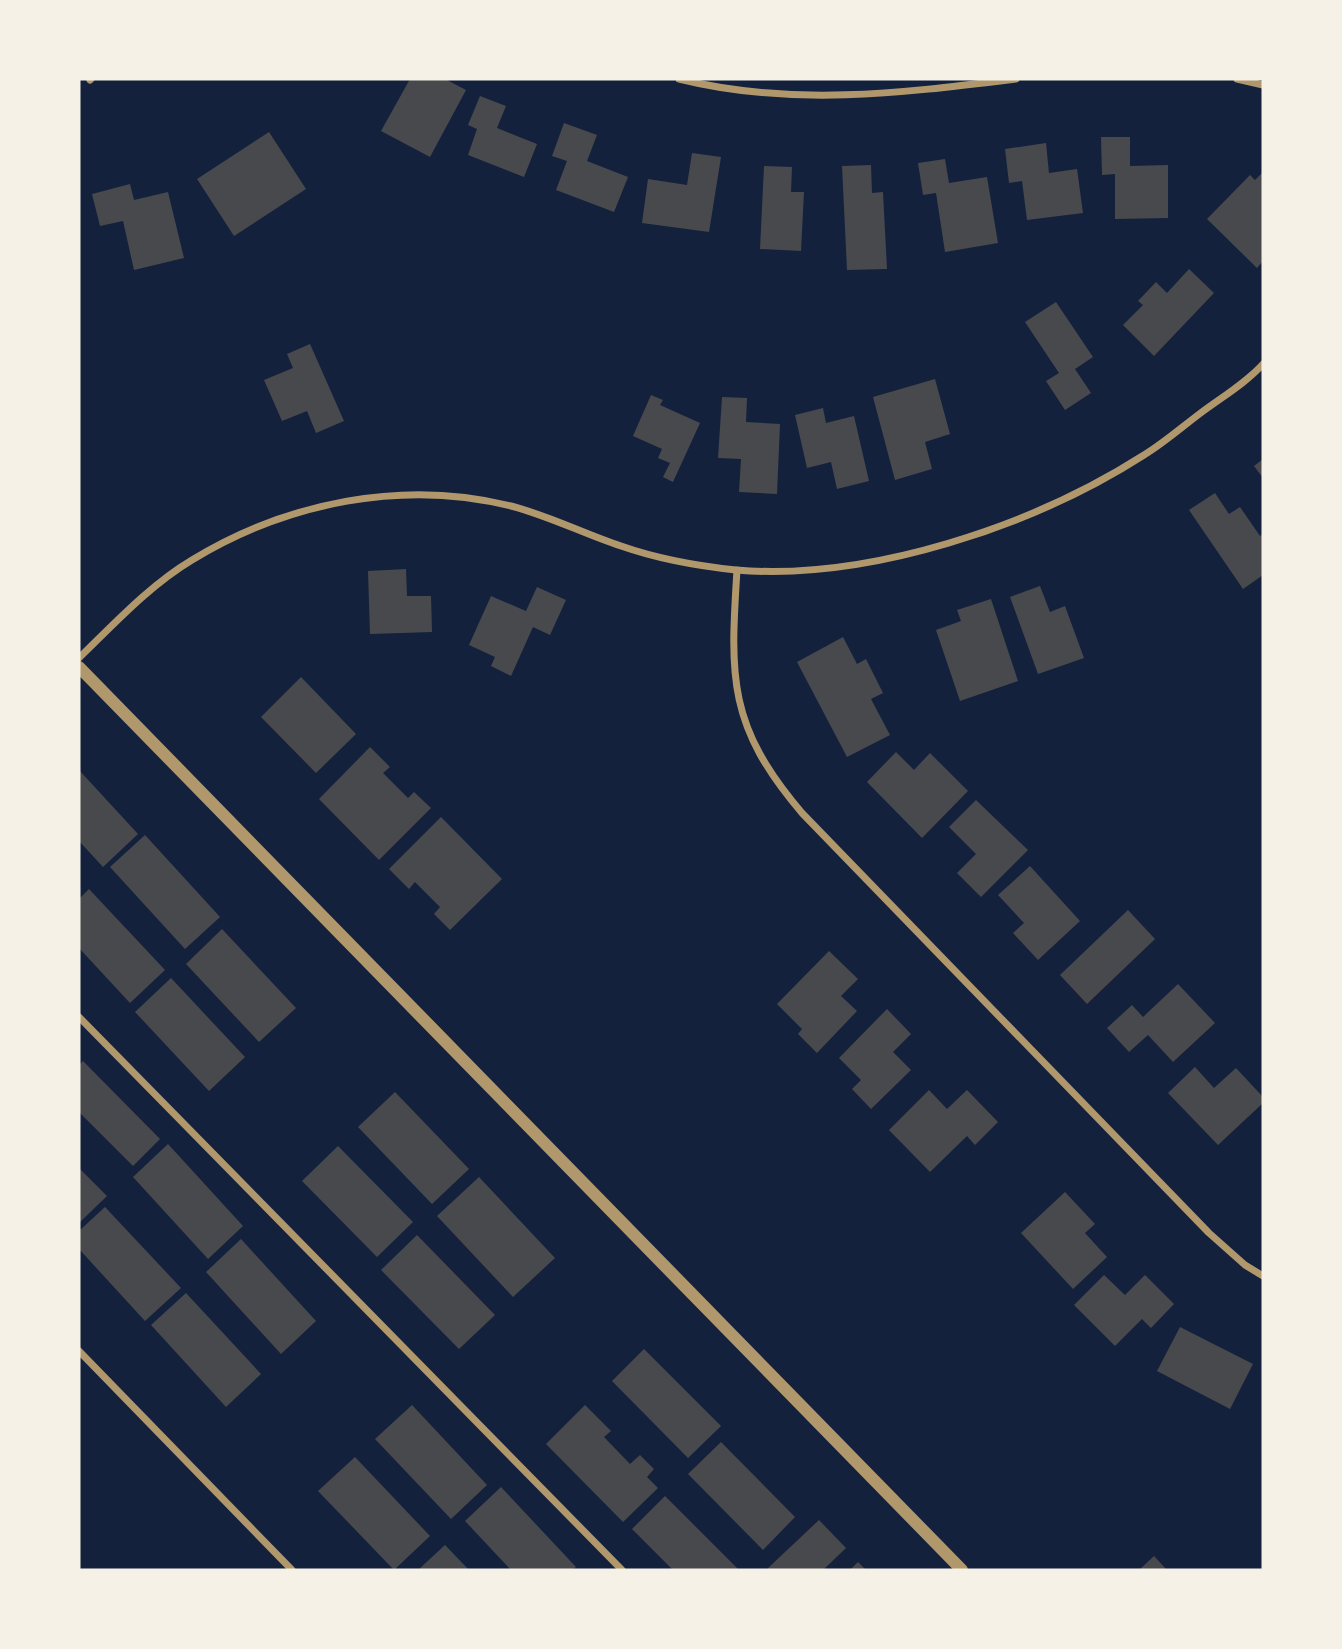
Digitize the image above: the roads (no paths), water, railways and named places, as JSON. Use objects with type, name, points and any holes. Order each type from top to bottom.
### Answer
[{"type":"street","points":[[679,79],[794,95],[888,95],[1016,79]]},
{"type":"street","points":[[1237,79],[1263,85]]},
{"type":"street","points":[[79,657],[133,607],[191,560],[276,519],[351,499],[433,494],[510,506],[569,524],[621,546],[671,559],[737,570],[808,570],[905,555],[1030,515],[1144,455],[1263,364]]},
{"type":"street","points":[[737,570],[732,645],[737,698],[751,741],[771,777],[802,813],[1209,1233],[1245,1265],[1263,1276]]},
{"type":"street","points":[[79,667],[962,1570]]},
{"type":"street","points":[[79,1017],[622,1570]]},
{"type":"street","points":[[79,1351],[292,1570]]}]
